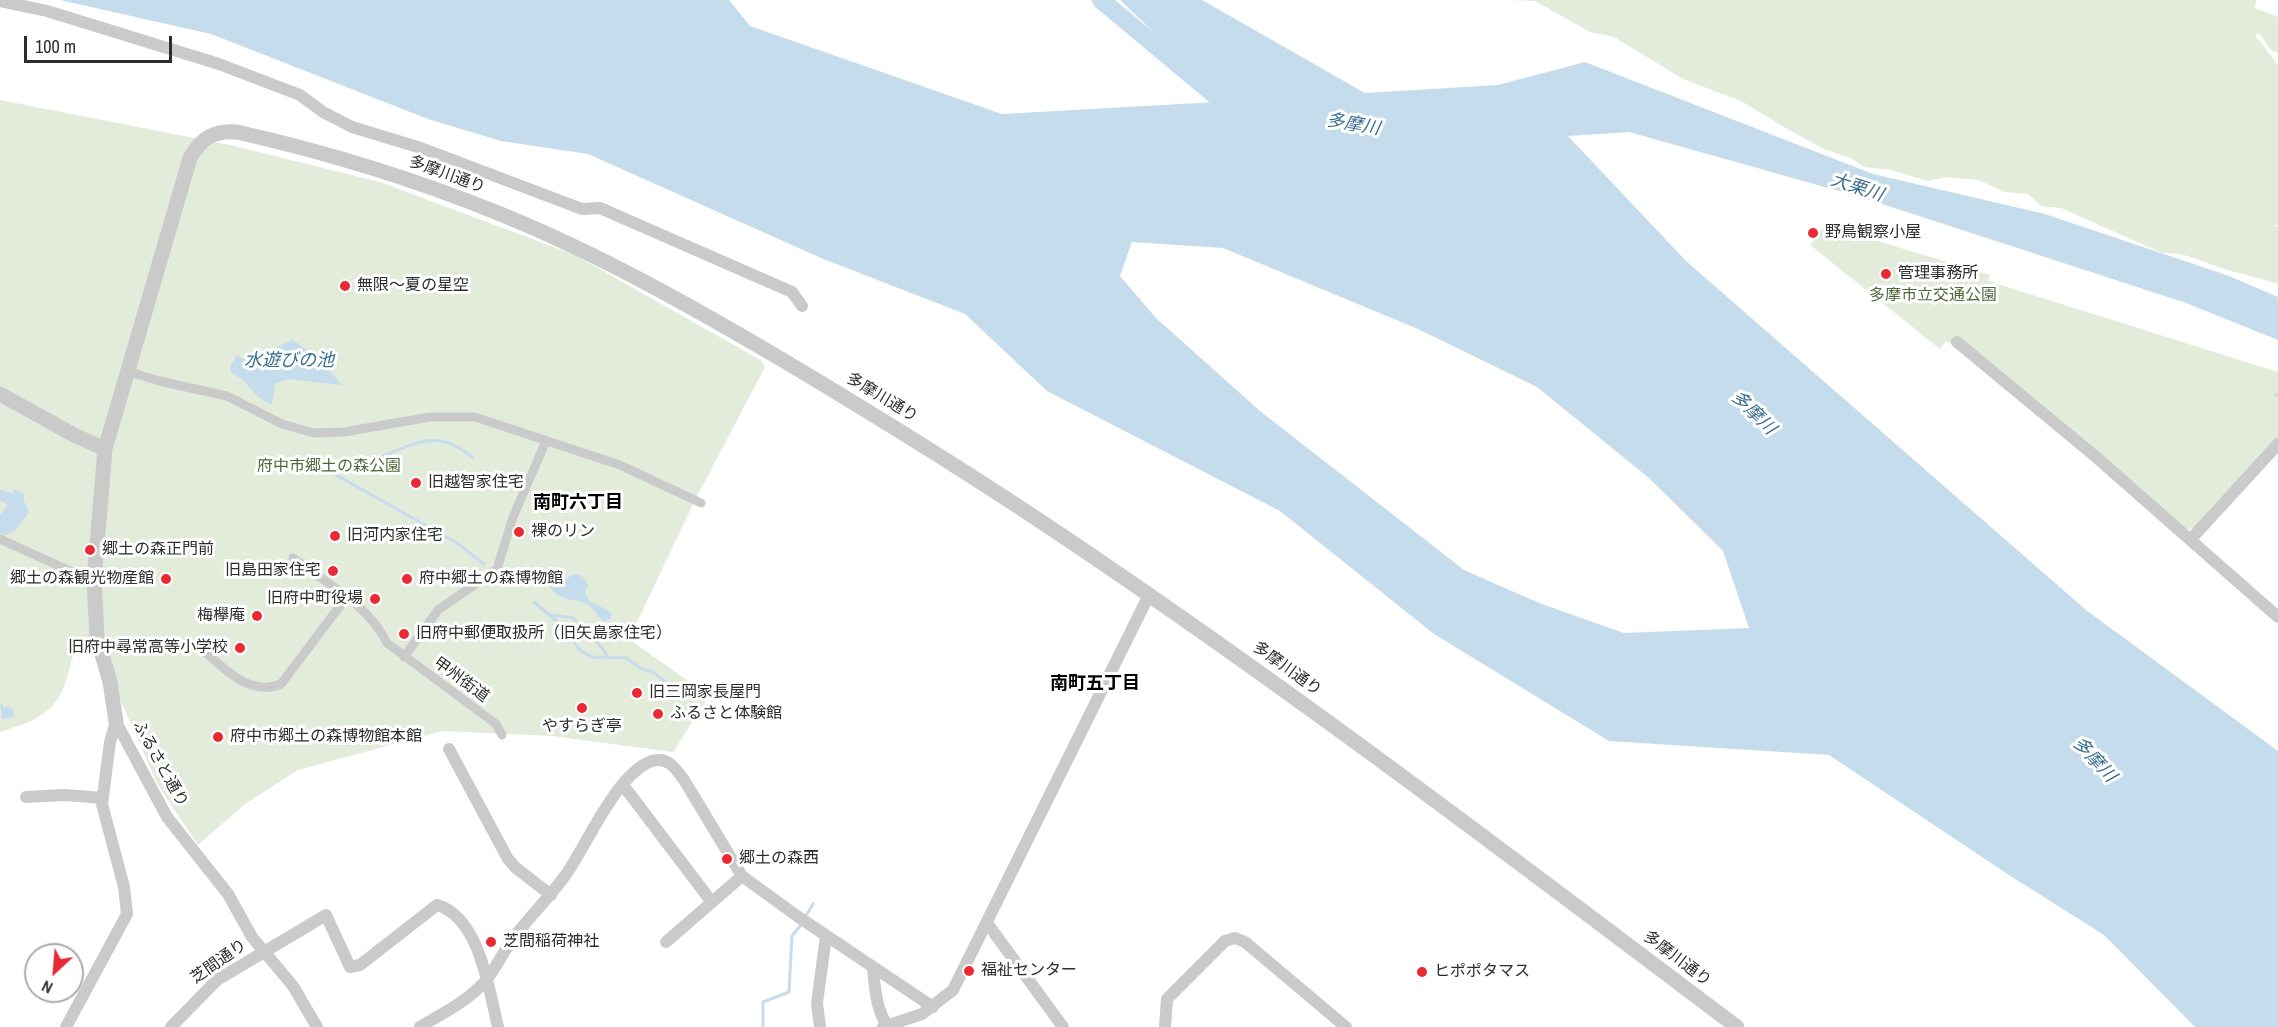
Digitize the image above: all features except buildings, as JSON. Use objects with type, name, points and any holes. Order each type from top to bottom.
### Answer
[{"type":"street","points":[[0,2],[47,11],[279,86],[352,126],[421,148],[582,209],[600,208],[792,292],[802,306]]},
{"type":"street","name":"多摩川通り","points":[[105,449],[190,158],[200,143],[215,133],[245,134],[333,157],[435,189],[519,222],[612,265],[716,320],[895,426],[1149,594],[1354,740],[1737,1027]]},
{"type":"street","points":[[1957,342],[2276,610]]},
{"type":"street","points":[[127,371],[159,381],[227,396],[282,424],[314,433],[344,432],[417,419],[459,415],[504,425],[620,465],[701,504]]},
{"type":"street","points":[[0,394],[105,449]]},
{"type":"street","points":[[404,657],[438,610],[497,569],[513,517],[546,441]]},
{"type":"street","points":[[2191,539],[2278,444]]},
{"type":"street","name":"ふるさと通り","points":[[105,449],[94,580],[97,637],[111,682],[116,722],[167,817],[228,894],[263,952],[294,986],[317,1027]]},
{"type":"street","points":[[0,539],[90,580]]},
{"type":"street","name":"甲州街道","points":[[293,558],[379,625],[387,643],[404,657],[496,724],[502,735]]},
{"type":"street","points":[[873,968],[875,995],[881,1018],[886,1026],[922,1014],[953,990],[1149,594]]},
{"type":"street","points":[[197,645],[242,681],[260,689],[272,688],[281,684],[346,598]]},
{"type":"street","points":[[66,1027],[127,914],[124,887],[102,804],[110,742],[116,722]]},
{"type":"street","points":[[449,749],[508,859],[551,895]]},
{"type":"street","points":[[420,1027],[463,1000],[488,978],[512,941],[569,870],[590,832],[623,785],[645,764],[660,760],[669,763],[684,780],[742,876],[826,936],[933,1007]]},
{"type":"street","points":[[623,785],[711,901]]},
{"type":"street","points":[[26,797],[65,795],[103,798]]},
{"type":"street","points":[[666,942],[742,876]]},
{"type":"street","name":"芝間通り","points":[[171,1027],[204,990],[235,968],[326,915],[351,967],[360,965],[437,905],[454,914],[466,929],[486,969],[488,978]]},
{"type":"street","points":[[987,923],[1063,1027]]},
{"type":"street","points":[[820,1027],[817,1003],[826,936]]},
{"type":"street","points":[[1165,1027],[1167,999],[1225,941],[1235,938],[1245,942],[1346,1027]]},
{"type":"street","points":[[488,978],[498,1027]]},
{"type":"green space","points":[[1511,0],[2256,0],[2255,8],[2278,17],[2278,53],[2271,50],[2259,33],[2255,35],[2278,65],[2278,225],[2274,225],[2278,227],[2278,284],[2189,256],[2162,253],[2061,208],[2041,206],[2028,194],[2005,192],[1978,180],[1947,177],[1928,181],[1891,170],[1864,167],[1851,158],[1826,150],[1741,101],[1683,79],[1614,37],[1590,32],[1535,1]]},
{"type":"green space","name":"府中市郷土の森公園","points":[[0,100],[230,145],[380,182],[575,255],[762,361],[765,367],[694,502],[629,639],[709,696],[673,752],[552,736],[442,731],[298,770],[245,804],[198,845],[158,785],[115,688],[104,643],[76,643],[67,679],[55,702],[35,719],[0,732]]},
{"type":"green space","name":"多摩市立交通公園","points":[[1825,225],[1990,275],[1988,281],[2278,372],[2278,442],[2195,527],[2188,530],[1954,346],[1946,341],[1940,349],[1810,245]]},
{"type":"water","name":"大栗川","points":[[60,0],[729,0],[750,26],[1002,114],[1234,101],[1162,40],[1120,0],[1202,0],[1365,93],[1498,85],[1585,62],[1873,174],[2045,214],[2229,276],[2278,297],[2278,340],[2186,303],[1864,198],[1629,132],[1568,136],[1686,261],[2086,610],[2278,751],[2278,1027],[2195,1027],[2104,935],[2009,875],[1829,755],[1609,741],[1434,634],[1280,511],[1047,391],[965,314],[821,258],[588,154],[501,141],[428,119],[211,34]],"holes":[[[1132,242],[1223,248],[1418,329],[1537,387],[1649,478],[1723,551],[1749,628],[1624,633],[1539,603],[1464,570],[1260,411],[1156,318],[1120,276]]]},
{"type":"water","name":"水遊びの池","points":[[293,340],[323,362],[342,385],[288,379],[275,384],[272,404],[260,398],[242,380],[231,373],[231,365],[237,355],[249,362],[264,358],[268,351]]},
{"type":"water","points":[[15,489],[24,494],[24,501],[29,512],[16,530],[4,536],[0,533],[0,515],[8,505],[0,500],[0,490],[12,493]]},
{"type":"water","points":[[574,574],[584,578],[588,585],[585,593],[587,597],[612,614],[610,619],[604,621],[591,607],[564,598],[553,591],[549,585],[551,581],[562,581]]},
{"type":"water","points":[[0,702],[4,708],[10,707],[14,711],[14,717],[2,719]]},
{"type":"waterway","name":"多摩川","points":[[1101,0],[1222,101],[1245,106]]},
{"type":"waterway","points":[[370,461],[411,445],[435,440],[460,448],[473,458]]},
{"type":"waterway","points":[[313,462],[457,543],[484,564]]},
{"type":"waterway","points":[[534,602],[559,623],[581,651],[592,657],[626,658],[640,668],[653,672],[667,683],[675,697]]},
{"type":"waterway","points":[[552,615],[573,618],[604,650],[607,657]]},
{"type":"waterway","points":[[807,914],[813,904]]},
{"type":"waterway","points":[[763,1027],[763,1002],[789,992],[792,936],[800,926]]},
{"type":"place","name":"野鳥観察小屋","points":[[1813,233]]},
{"type":"place","name":"管理事務所","points":[[1886,274]]},
{"type":"place","name":"無限～夏の星空","points":[[345,286]]},
{"type":"place","name":"旧越智家住宅","points":[[416,483]]},
{"type":"place","name":"裸のリン","points":[[519,532]]},
{"type":"place","name":"旧河内家住宅","points":[[335,536]]},
{"type":"place","name":"郷土の森正門前","points":[[90,550]]},
{"type":"place","name":"旧島田家住宅","points":[[333,571]]},
{"type":"place","name":"郷土の森観光物産館","points":[[166,579]]},
{"type":"place","name":"府中郷土の森博物館","points":[[407,579]]},
{"type":"place","name":"旧府中町役場","points":[[375,599]]},
{"type":"place","name":"梅欅庵","points":[[257,616]]},
{"type":"place","name":"旧府中郵便取扱所（旧矢島家住宅）","points":[[404,634]]},
{"type":"place","name":"旧府中尋常高等小学校","points":[[240,648]]},
{"type":"place","name":"旧三岡家長屋門","points":[[637,693]]},
{"type":"place","name":"やすらぎ亭","points":[[582,708]]},
{"type":"place","name":"ふるさと体験館","points":[[658,714]]},
{"type":"place","name":"府中市郷土の森博物館本館","points":[[218,737]]},
{"type":"place","name":"郷土の森西","points":[[727,859]]},
{"type":"place","name":"芝間稲荷神社","points":[[491,942]]},
{"type":"place","name":"福祉センター","points":[[969,971]]},
{"type":"place","name":"ヒポポタマス","points":[[1422,972]]},
{"type":"district","name":"南町六丁目","points":[[578,503]]},
{"type":"district","name":"南町五丁目","points":[[1095,684]]}]
